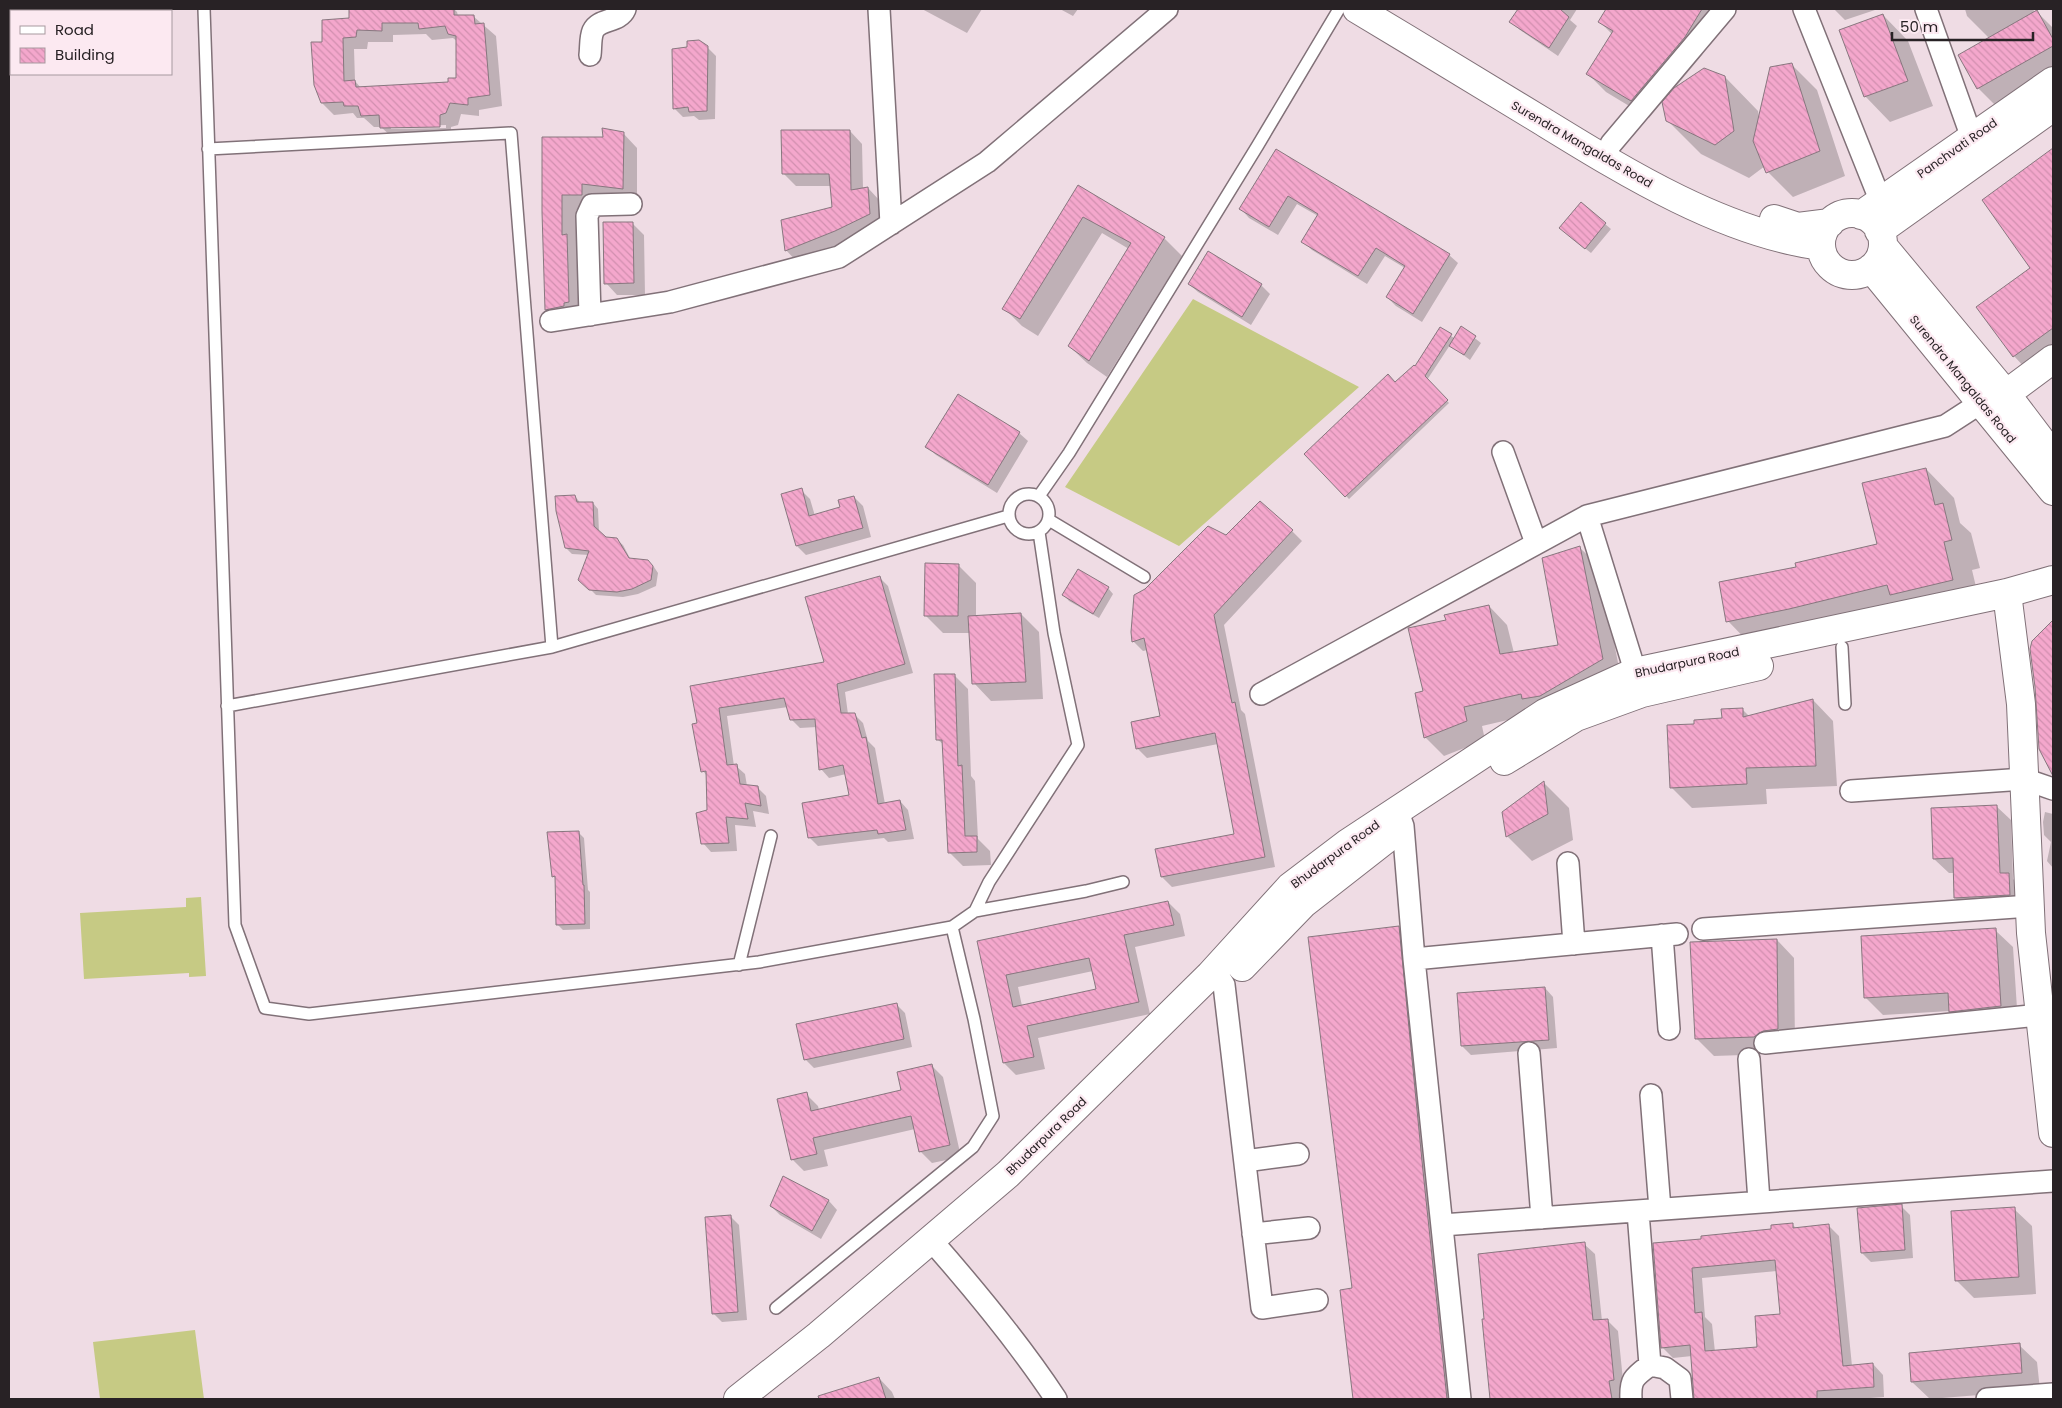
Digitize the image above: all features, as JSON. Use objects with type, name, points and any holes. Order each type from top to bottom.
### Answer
[{"type":"street","points":[[590,55],[594,28],[619,18],[625,9]]},
{"type":"street","points":[[879,9],[891,224]]},
{"type":"street","points":[[551,321],[670,302],[838,257],[987,162],[1167,9]]},
{"type":"street","name":"Surendra Mangaldas Road","points":[[1357,9],[1634,177],[1728,221],[1793,242],[1825,235]]},
{"type":"street","name":"Surendra Mangaldas Road","points":[[1390,9],[1642,163],[1734,206],[1825,235]]},
{"type":"street","points":[[1611,144],[1725,9]]},
{"type":"street","points":[[1804,9],[1875,232],[1864,273],[1852,275],[1841,273],[1831,267],[1824,258],[1825,235],[1844,215],[1875,232]]},
{"type":"street","points":[[1926,9],[1972,138]]},
{"type":"street","name":"Panchvati Road","points":[[1875,232],[1972,138],[2053,81]]},
{"type":"street","name":"Panchvati Road","points":[[1875,232],[2053,107]]},
{"type":"street","points":[[590,315],[587,216],[592,205],[631,204]]},
{"type":"street","name":"Surendra Mangaldas Road","points":[[1875,232],[1994,398],[2053,491]]},
{"type":"street","points":[[1260,694],[1587,516],[1945,426],[1994,398],[2053,360]]},
{"type":"street","name":"Surendra Mangaldas Road","points":[[1994,398],[2053,456]]},
{"type":"street","points":[[1503,452],[1536,543]]},
{"type":"street","points":[[1587,516],[1639,682]]},
{"type":"street","name":"Bhudarpura Road","points":[[1639,682],[1842,647],[2008,601],[2053,580]]},
{"type":"street","name":"Bhudarpura Road","points":[[738,1399],[1039,1166],[1092,1103],[1219,977],[1400,818],[1428,807],[1576,717],[1639,682],[2008,601],[2053,596]]},
{"type":"street","points":[[2008,601],[2021,704],[2030,906],[2039,1015],[2053,1133]]},
{"type":"street","points":[[1851,791],[2024,780],[2053,789]]},
{"type":"street","points":[[1400,818],[1460,1399]]},
{"type":"street","points":[[1568,863],[1574,944]]},
{"type":"street","points":[[1703,929],[2030,906]]},
{"type":"street","points":[[1414,959],[1669,934],[1669,1029]]},
{"type":"street","points":[[1219,977],[1245,1161],[1262,1308],[1317,1300]]},
{"type":"street","points":[[1765,1043],[2039,1015]]},
{"type":"street","points":[[1529,1053],[1542,1218]]},
{"type":"street","points":[[1749,1059],[1759,1201]]},
{"type":"street","points":[[1651,1095],[1660,1209]]},
{"type":"street","points":[[1245,1161],[1298,1154]]},
{"type":"street","points":[[1442,1225],[2053,1180]]},
{"type":"street","points":[[1638,1212],[1650,1365]]},
{"type":"street","points":[[1253,1234],[1309,1228]]},
{"type":"street","points":[[936,1246],[1029,1359],[1056,1399]]},
{"type":"street","name":"Bhudarpura Road","points":[[765,1399],[888,1300],[936,1246]]},
{"type":"street","points":[[1631,1399],[1630,1385],[1636,1375],[1650,1365],[1664,1368],[1680,1380],[1682,1399]]},
{"type":"street","points":[[1987,1399],[2053,1394]]},
{"type":"lane","points":[[204,9],[235,925],[265,1008],[309,1014],[740,964],[952,927],[975,911],[1086,891],[1123,882]]},
{"type":"lane","points":[[1039,496],[1074,445],[1339,9]]},
{"type":"lane","points":[[208,149],[511,133],[552,647]]},
{"type":"lane","points":[[1027,493],[1039,496],[1047,504],[1049,520],[1039,532],[1023,534],[1016,530],[1008,516],[1009,508],[1019,496],[1027,493]]},
{"type":"lane","points":[[227,706],[552,647],[1008,516]]},
{"type":"lane","points":[[1049,520],[1144,577]]},
{"type":"lane","points":[[975,911],[989,882],[1078,744],[1054,634],[1039,532]]},
{"type":"lane","points":[[1842,647],[1845,704]]},
{"type":"lane","points":[[740,964],[771,836]]},
{"type":"lane","points":[[776,1308],[973,1147],[993,1116],[974,1019],[952,927]]},
{"type":"green space","points":[[1193,299],[1359,387],[1179,546],[1065,487]]},
{"type":"green space","points":[[201,897],[206,976],[189,977],[189,973],[84,979],[80,913],[186,907],[186,898]]},
{"type":"green space","points":[[195,1330],[204,1399],[100,1399],[93,1342]]},
{"type":"building","points":[[349,9],[454,9],[454,15],[474,15],[475,24],[484,23],[490,95],[468,98],[468,105],[450,103],[446,113],[440,115],[440,127],[380,128],[379,115],[361,116],[358,106],[344,106],[343,102],[321,103],[314,85],[311,42],[322,42],[322,20],[349,18]],"holes":[[[382,23],[418,23],[419,29],[445,26],[448,34],[456,36],[456,78],[448,78],[448,82],[356,87],[355,80],[344,81],[343,38],[356,37],[357,30],[382,31]]]},
{"type":"building","points":[[1518,9],[1560,9],[1569,17],[1549,48],[1509,22]]},
{"type":"building","points":[[1606,9],[1702,9],[1685,37],[1631,101],[1586,74],[1613,31],[1598,22]]},
{"type":"building","points":[[2037,10],[2053,39],[2053,46],[1977,89],[1958,55]]},
{"type":"building","points":[[1883,14],[1908,81],[1864,97],[1839,30]]},
{"type":"building","points":[[699,40],[708,46],[707,111],[689,112],[688,107],[673,109],[672,49],[687,47],[687,41]]},
{"type":"building","points":[[1792,63],[1820,151],[1766,173],[1753,141],[1770,67]]},
{"type":"building","points":[[1704,68],[1725,76],[1734,131],[1715,145],[1666,121],[1662,102],[1674,88]]},
{"type":"building","points":[[602,128],[624,132],[623,189],[582,184],[582,195],[562,195],[562,235],[567,234],[569,302],[564,303],[564,306],[545,310],[542,137],[603,137]]},
{"type":"building","points":[[781,130],[850,130],[851,190],[868,187],[870,214],[835,231],[785,251],[781,220],[832,207],[829,174],[782,174]]},
{"type":"building","points":[[2053,148],[2053,328],[2013,357],[1976,307],[2030,268],[1982,200]]},
{"type":"building","points":[[1276,149],[1450,254],[1413,314],[1386,297],[1405,266],[1376,248],[1358,276],[1301,242],[1318,214],[1288,196],[1269,227],[1239,209]]},
{"type":"building","points":[[1078,185],[1165,237],[1089,361],[1068,346],[1131,243],[1083,217],[1020,319],[1002,309]]},
{"type":"building","points":[[1581,202],[1606,223],[1585,249],[1559,228]]},
{"type":"building","points":[[603,222],[633,222],[634,283],[604,284]]},
{"type":"building","points":[[1208,251],[1262,284],[1242,317],[1188,284]]},
{"type":"building","points":[[1461,326],[1476,336],[1464,355],[1449,346]]},
{"type":"building","points":[[1440,327],[1452,334],[1425,376],[1448,400],[1345,497],[1304,454],[1388,374],[1395,382],[1415,366]]},
{"type":"building","points":[[958,394],[1020,432],[988,485],[925,447]]},
{"type":"building","points":[[1926,468],[1935,505],[1943,503],[1952,540],[1944,542],[1953,580],[1890,595],[1887,585],[1726,622],[1719,582],[1796,567],[1795,563],[1877,544],[1862,483]]},
{"type":"building","points":[[802,488],[809,516],[840,507],[838,500],[854,496],[863,528],[796,546],[781,494]]},
{"type":"building","points":[[575,495],[577,502],[593,502],[594,526],[606,537],[617,538],[629,558],[648,560],[653,566],[651,580],[632,589],[617,592],[589,590],[578,580],[589,551],[565,548],[556,511],[555,496]]},
{"type":"building","points":[[1260,501],[1293,530],[1214,615],[1232,703],[1235,702],[1265,857],[1161,877],[1155,849],[1234,834],[1215,733],[1136,749],[1131,722],[1160,716],[1144,638],[1132,642],[1134,595],[1145,589],[1208,526],[1226,535]]},
{"type":"building","points":[[1580,546],[1603,659],[1540,696],[1522,699],[1521,694],[1464,707],[1467,721],[1424,738],[1415,693],[1423,691],[1408,628],[1446,620],[1444,615],[1489,605],[1500,654],[1558,645],[1542,558]]},
{"type":"building","points":[[925,563],[959,564],[958,616],[924,616]]},
{"type":"building","points":[[1078,569],[1109,587],[1093,614],[1062,595]]},
{"type":"building","points":[[880,576],[905,664],[837,684],[841,713],[855,713],[862,738],[866,737],[878,804],[900,800],[906,830],[878,834],[877,830],[808,838],[802,803],[849,795],[843,765],[819,770],[815,719],[790,720],[784,698],[719,708],[727,765],[737,764],[740,784],[758,786],[761,806],[745,803],[748,819],[726,817],[729,843],[701,844],[696,813],[707,810],[706,771],[701,772],[692,724],[697,723],[690,686],[824,662],[805,597]]},
{"type":"building","points":[[1021,613],[1026,682],[972,684],[968,616]]},
{"type":"building","points":[[2053,620],[2053,776],[2039,749],[2035,687],[2030,649],[2032,641]]},
{"type":"building","points":[[934,674],[955,674],[958,766],[962,765],[965,836],[977,836],[977,852],[948,853],[942,740],[936,740]]},
{"type":"building","points":[[1813,699],[1816,766],[1746,768],[1747,784],[1670,788],[1667,725],[1694,724],[1694,720],[1722,718],[1721,709],[1743,708],[1743,717]]},
{"type":"building","points":[[1544,781],[1548,814],[1506,837],[1502,812]]},
{"type":"building","points":[[1997,805],[2000,873],[2009,873],[2010,895],[1954,898],[1953,858],[1933,859],[1931,808]]},
{"type":"building","points":[[579,831],[584,885],[585,924],[556,925],[555,876],[552,877],[547,832]]},
{"type":"building","points":[[1168,901],[1174,925],[1124,935],[1139,1002],[1027,1026],[1034,1057],[1003,1063],[977,941]],"holes":[[[1089,958],[1096,989],[1013,1007],[1006,975]]]},
{"type":"building","points":[[1399,926],[1447,1399],[1353,1399],[1340,1290],[1352,1288],[1308,937]]},
{"type":"building","points":[[1996,928],[2001,1006],[1949,1012],[1948,993],[1864,998],[1861,936]]},
{"type":"building","points":[[1777,939],[1778,1029],[1763,1031],[1754,1037],[1695,1039],[1690,942]]},
{"type":"building","points":[[1545,987],[1549,1040],[1461,1046],[1457,993]]},
{"type":"building","points":[[897,1003],[904,1039],[804,1060],[796,1024]]},
{"type":"building","points":[[932,1064],[950,1145],[919,1152],[911,1116],[813,1138],[817,1154],[791,1160],[777,1099],[807,1092],[811,1111],[901,1090],[897,1072]]},
{"type":"building","points":[[783,1176],[829,1200],[812,1231],[770,1206]]},
{"type":"building","points":[[1902,1204],[1905,1250],[1861,1253],[1857,1208]]},
{"type":"building","points":[[2015,1207],[2019,1277],[1955,1281],[1951,1211]]},
{"type":"building","points":[[731,1215],[738,1312],[712,1314],[705,1217]]},
{"type":"building","points":[[1793,1223],[1793,1228],[1829,1224],[1843,1366],[1873,1363],[1874,1387],[1817,1391],[1817,1399],[1694,1399],[1690,1345],[1661,1348],[1653,1243],[1701,1239],[1701,1236],[1771,1229],[1771,1225]],"holes":[[[1775,1260],[1780,1314],[1755,1316],[1757,1347],[1705,1351],[1702,1312],[1695,1313],[1692,1268]]]},
{"type":"building","points":[[1585,1242],[1593,1320],[1608,1319],[1614,1380],[1609,1381],[1612,1399],[1490,1399],[1478,1254]]},
{"type":"building","points":[[2020,1343],[2022,1373],[1911,1382],[1909,1353]]},
{"type":"building","points":[[879,1377],[886,1399],[819,1399],[818,1396]]}]
